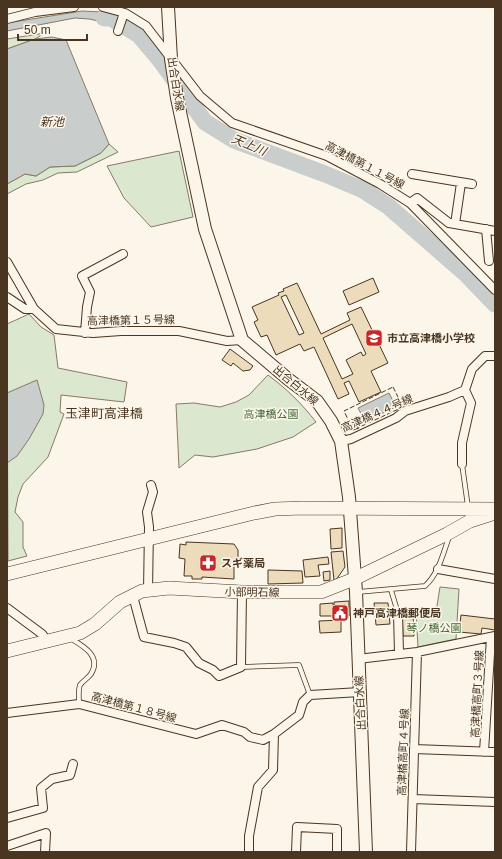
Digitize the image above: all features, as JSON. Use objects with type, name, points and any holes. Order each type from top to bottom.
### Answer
[{"type":"main road","points":[[7,574],[240,516],[275,509],[495,509]]},
{"type":"main road","name":"小部明石線","points":[[7,651],[80,633],[95,624],[120,602],[142,591],[169,588],[242,592],[321,592],[354,579],[447,534],[470,521],[495,513]]},
{"type":"street","points":[[28,7],[35,12]]},
{"type":"street","points":[[7,19],[35,12],[74,7]]},
{"type":"street","name":"高津橋第１１号線","points":[[103,7],[124,13],[146,26],[200,96],[232,123],[327,156],[380,184],[410,203],[495,290]]},
{"type":"street","name":"出合白水線","points":[[168,7],[171,59],[177,98],[205,229],[242,340],[288,379],[318,401],[342,441],[350,508],[356,592],[366,852]]},
{"type":"street","points":[[118,31],[124,13]]},
{"type":"street","points":[[412,174],[472,184]]},
{"type":"street","points":[[455,224],[461,183]]},
{"type":"street","points":[[410,203],[417,198],[449,223],[495,231]]},
{"type":"street","points":[[486,230],[489,261]]},
{"type":"street","points":[[85,333],[90,292],[82,276],[123,254]]},
{"type":"street","points":[[7,262],[34,309]]},
{"type":"street","name":"高津橋第１５号線","points":[[7,297],[25,309],[34,309],[56,329],[85,333],[179,330],[227,341],[242,340]]},
{"type":"street","points":[[462,464],[462,443],[471,403],[465,390],[472,368],[485,356],[495,356]]},
{"type":"street","name":"高津橋４４号線","points":[[342,441],[396,418],[405,411],[449,397],[465,390]]},
{"type":"street","points":[[148,591],[149,527],[147,512],[153,492],[150,485]]},
{"type":"street","points":[[438,569],[495,579]]},
{"type":"street","points":[[133,596],[144,637],[186,647],[199,663],[214,670],[219,676],[241,667],[242,592]]},
{"type":"street","points":[[7,608],[42,634],[48,642]]},
{"type":"street","points":[[398,613],[400,654]]},
{"type":"street","points":[[358,659],[417,652],[493,637]]},
{"type":"street","name":"高津橋高町３号線","points":[[484,752],[492,681],[493,637]]},
{"type":"street","name":"高津橋高町４号線","points":[[411,852],[417,652]]},
{"type":"street","points":[[249,852],[249,836],[258,787],[273,770],[274,734],[299,715],[303,702],[310,695],[360,692]]},
{"type":"street","name":"高津橋第１８号線","points":[[7,713],[79,704],[196,734],[222,726],[244,732],[250,737],[263,740],[274,734]]},
{"type":"street","points":[[414,749],[495,752]]},
{"type":"street","points":[[7,818],[43,808],[41,788],[52,779],[70,775],[73,764]]},
{"type":"street","points":[[413,799],[495,802]]},
{"type":"street","points":[[296,852],[297,827],[337,829],[337,852]]},
{"type":"street","points":[[7,846],[46,833],[45,852]]},
{"type":"lane","points":[[462,464],[468,509]]},
{"type":"lane","points":[[356,592],[425,586],[432,579],[438,569],[448,540],[447,534]]},
{"type":"lane","points":[[391,590],[398,613]]},
{"type":"lane","points":[[67,636],[88,649],[93,658],[94,667],[91,674],[80,684],[79,704]]},
{"type":"lane","points":[[241,667],[300,665],[310,695]]},
{"type":"green space","points":[[45,33],[35,39],[7,49],[7,39]]},
{"type":"green space","points":[[109,144],[118,152],[77,172],[58,173],[43,180],[26,184],[7,194],[7,184],[25,174],[36,176],[50,167],[75,166],[101,153]]},
{"type":"green space","points":[[179,151],[193,217],[151,227],[124,198],[107,166]]},
{"type":"green space","points":[[29,314],[41,327],[54,335],[58,368],[127,382],[124,402],[61,395],[60,412],[64,414],[48,457],[23,484],[18,497],[15,512],[23,522],[23,547],[27,556],[8,561],[7,324]]},
{"type":"green space","name":"高津橋公園","points":[[268,375],[294,397],[316,422],[293,437],[257,449],[213,457],[195,455],[179,468],[176,404],[194,403],[220,407],[236,402],[249,395]]},
{"type":"green space","name":"琴ノ橋公園","points":[[440,587],[459,589],[456,639],[418,647],[416,612],[436,612]]},
{"type":"water","points":[[82,11],[102,12],[120,16],[116,25],[113,23],[111,26],[107,25],[108,23],[75,18],[7,31],[7,23]]},
{"type":"water","name":"新池","points":[[52,37],[66,40],[109,144],[101,153],[75,166],[50,167],[36,176],[25,174],[7,184],[7,49],[35,39]]},
{"type":"water","points":[[37,380],[44,405],[43,414],[29,439],[17,456],[7,463],[7,393]]},
{"type":"water","points":[[389,393],[396,407],[365,421],[358,408]]},
{"type":"building","points":[[373,278],[379,292],[349,305],[343,291]]},
{"type":"building","points":[[297,283],[321,334],[350,320],[347,313],[361,307],[388,363],[371,371],[381,392],[359,402],[349,381],[344,383],[349,394],[338,399],[314,347],[304,351],[300,344],[276,355],[267,335],[261,337],[254,322],[258,320],[252,307],[279,295],[278,293],[284,291],[283,289]],"holes":[[[286,295],[304,333],[299,335],[281,297]],[[352,324],[366,354],[363,356],[361,352],[346,360],[353,374],[342,379],[323,338]]]},
{"type":"building","points":[[230,349],[253,366],[250,370],[243,371],[233,363],[231,366],[222,360]]},
{"type":"building","points":[[356,423],[359,428],[353,430],[351,426]]},
{"type":"building","points":[[342,528],[342,548],[331,549],[330,529]]},
{"type":"building","points":[[186,542],[234,544],[238,550],[238,561],[234,561],[234,579],[202,577],[202,579],[192,579],[192,576],[184,576],[185,559],[179,558],[180,544],[186,545]]},
{"type":"building","points":[[343,551],[345,567],[336,580],[334,580],[331,552]]},
{"type":"building","points":[[328,557],[329,564],[318,565],[320,576],[305,577],[303,560]]},
{"type":"building","points":[[268,570],[302,571],[303,583],[268,584]]},
{"type":"building","points":[[330,571],[330,580],[324,581],[323,572]]},
{"type":"building","points":[[349,601],[349,616],[335,616],[334,602]]},
{"type":"building","points":[[333,603],[334,616],[320,616],[320,604]]},
{"type":"building","points":[[374,603],[388,603],[390,624],[376,625]]},
{"type":"building","points":[[402,612],[413,612],[414,636],[403,636]]},
{"type":"building","points":[[461,615],[495,619],[495,630],[482,628],[481,634],[459,632]]},
{"type":"building","points":[[341,620],[341,632],[320,633],[319,621]]},
{"type":"waterway","name":"天上川","points":[[104,18],[111,18],[139,35],[160,60],[205,122],[234,140],[363,190],[388,206],[466,274],[495,304]]},
{"type":"fence","points":[[393,387],[403,407],[353,430],[344,411],[393,387]]},
{"type":"place","name":"市立高津橋小学校","points":[[374,338]]},
{"type":"place","name":"スギ薬局","points":[[208,563]]},
{"type":"place","name":"神戸高津橋郵便局","points":[[340,613]]},
{"type":"district","name":"玉津町高津橋","points":[[104,413]]}]
